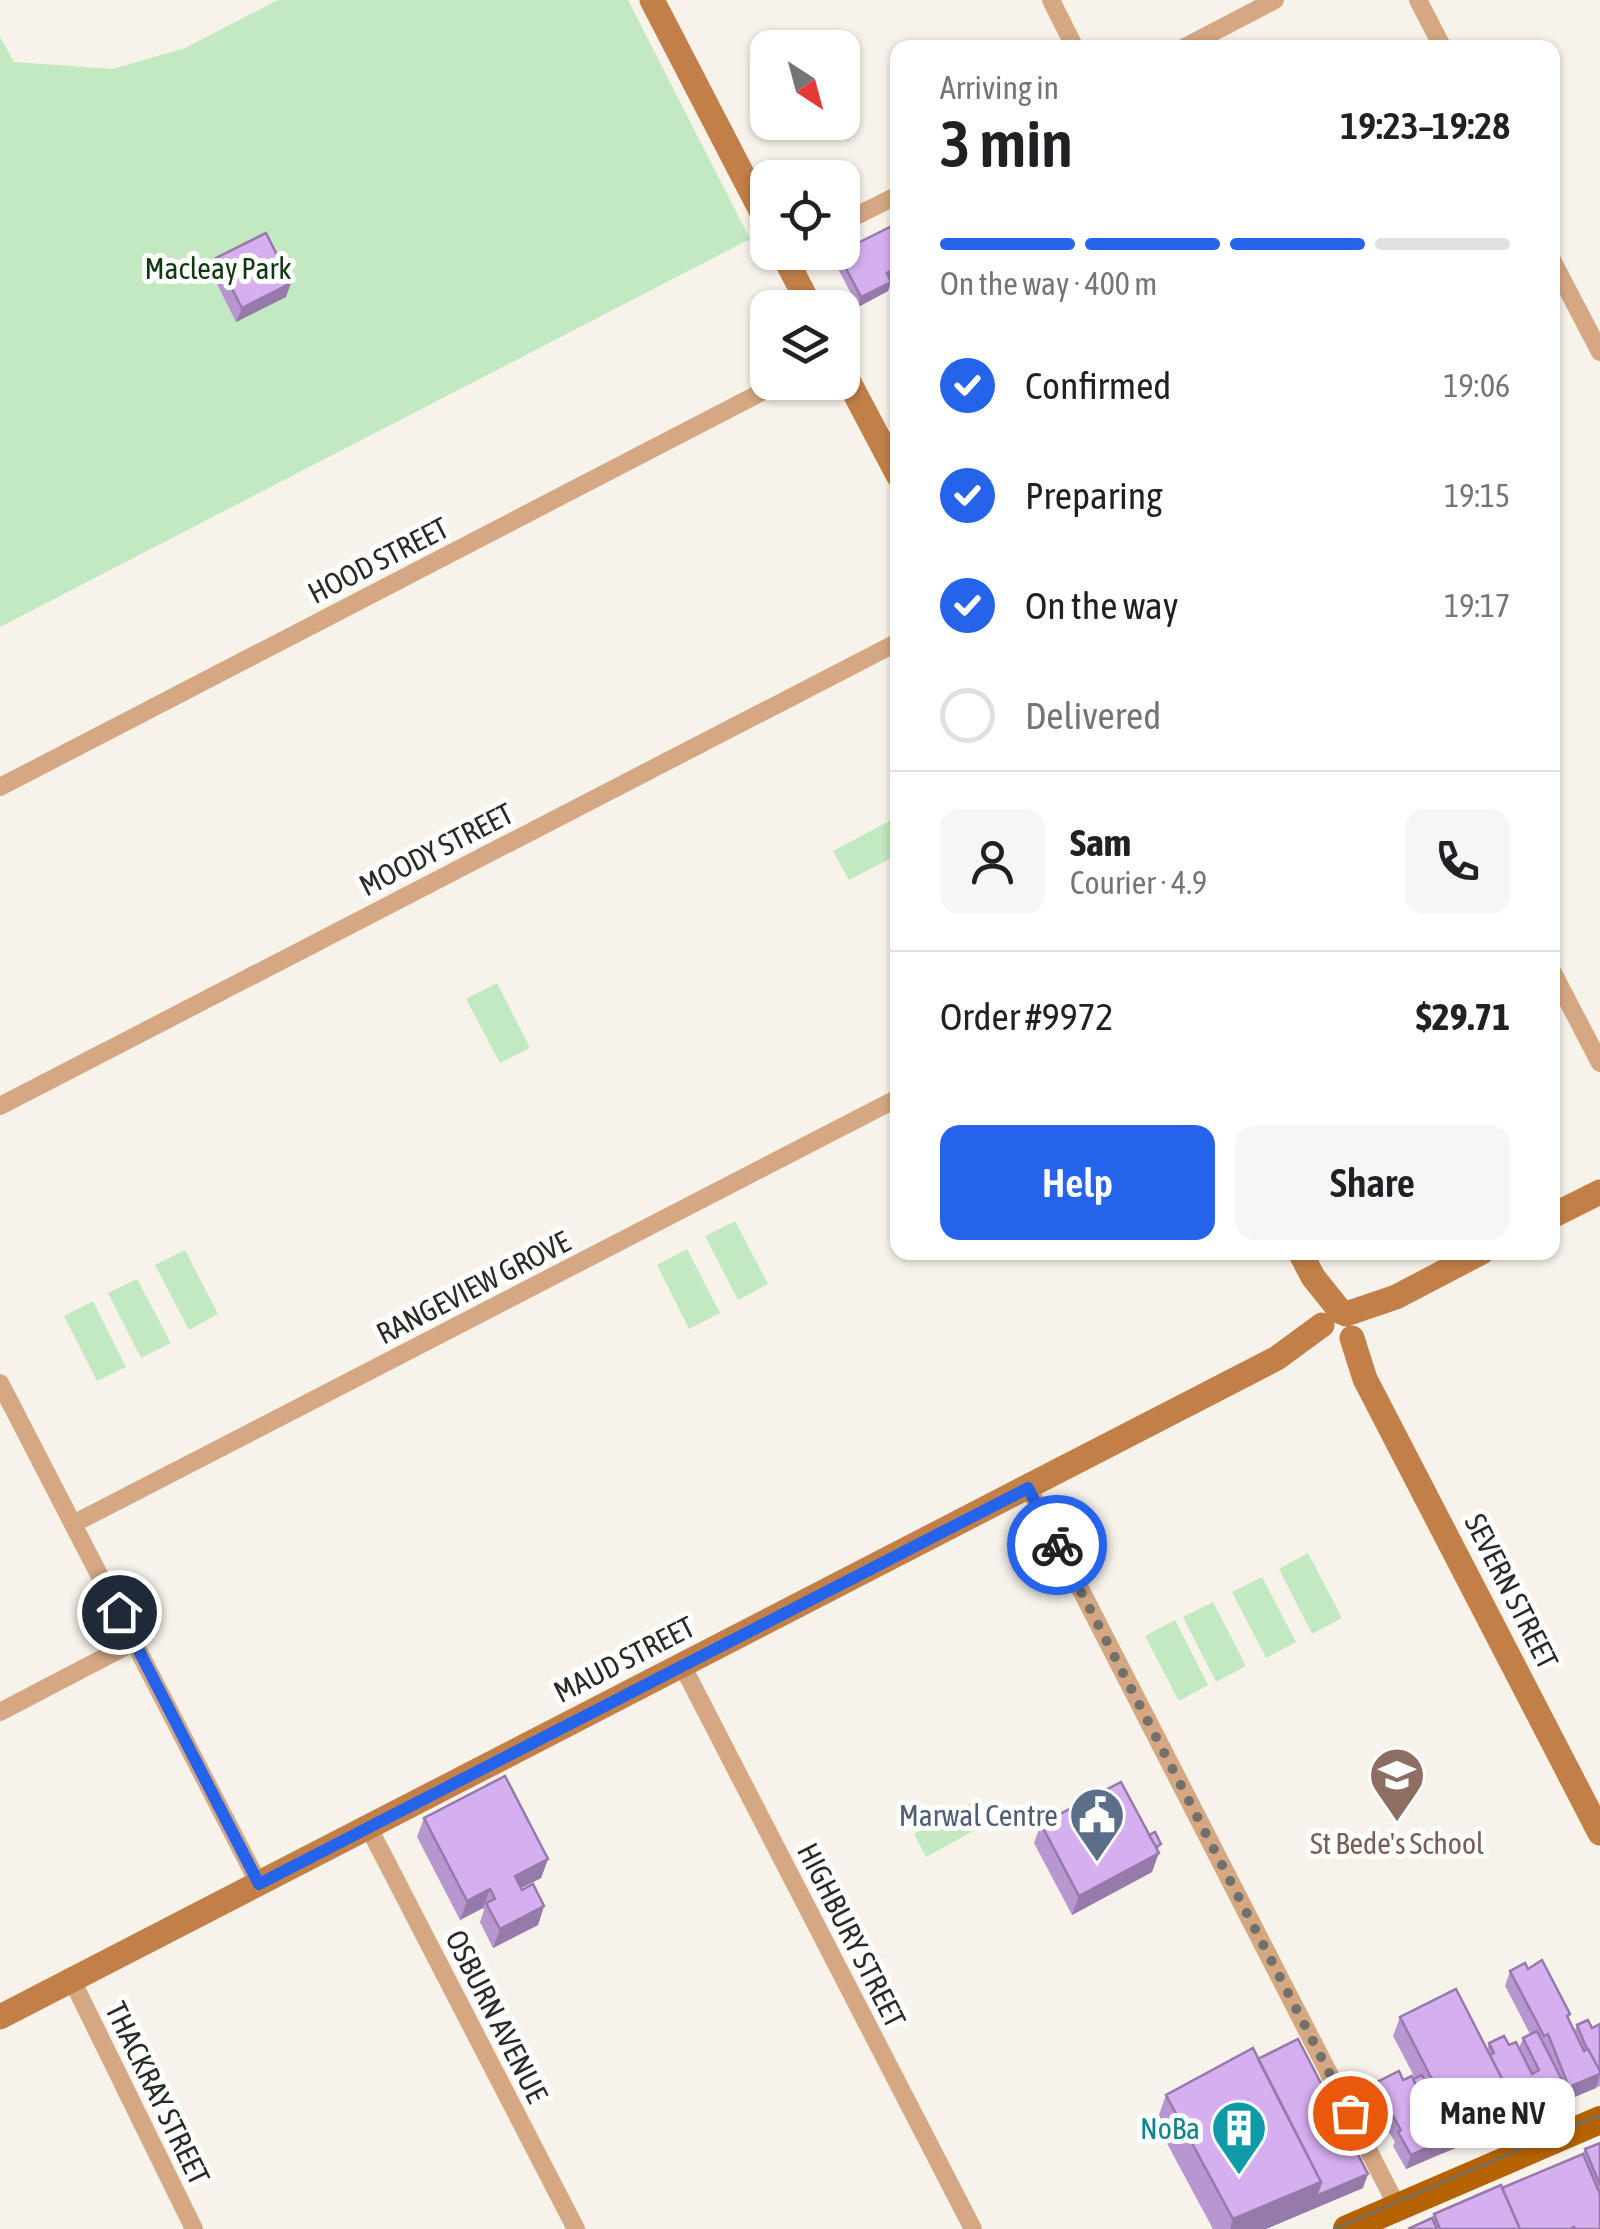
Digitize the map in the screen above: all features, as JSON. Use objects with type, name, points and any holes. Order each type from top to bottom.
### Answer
[{"type":"main road","points":[[1346,2229],[1600,2120]]},
{"type":"street","points":[[652,0],[750,189]]},
{"type":"street","points":[[1051,0],[1071,40]]},
{"type":"street","points":[[1198,40],[1275,0]]},
{"type":"street","points":[[1418,0],[1439,40]]},
{"type":"street","points":[[860,214],[890,199]]},
{"type":"street","points":[[1560,275],[1600,352]]},
{"type":"street","name":"HOOD STREET","points":[[0,787],[750,398]]},
{"type":"street","points":[[859,400],[890,459]]},
{"type":"street","name":"MOODY STREET","points":[[0,1106],[890,646]]},
{"type":"street","points":[[1560,986],[1600,1063]]},
{"type":"street","name":"RANGEVIEW GROVE","points":[[73,1524],[890,1102]]},
{"type":"street","points":[[1560,1212],[1600,1192]]},
{"type":"street","name":"SEVERN STREET","points":[[1304,1260],[1600,1833]]},
{"type":"street","name":"MAUD STREET","points":[[0,2018],[1467,1260]]},
{"type":"street","points":[[0,1383],[6,1409],[73,1524],[259,1884]]},
{"type":"street","points":[[1028,1488],[1398,2206]]},
{"type":"street","points":[[0,1712],[134,1642]]},
{"type":"street","name":"HIGHBURY STREET","points":[[682,1666],[974,2229]]},
{"type":"street","name":"OSBURN AVENUE","points":[[369,1828],[576,2229]]},
{"type":"street","name":"THACKRAY STREET","points":[[72,1980],[194,2229]]},
{"type":"green space","name":"Macleay Park","points":[[278,0],[628,0],[750,239],[0,627],[0,37],[14,62],[113,69],[185,48]]},
{"type":"green space","points":[[890,821],[890,859],[849,880],[833,851]]},
{"type":"green space","points":[[497,983],[530,1048],[500,1063],[466,999]]},
{"type":"green space","points":[[735,1221],[768,1284],[738,1300],[705,1236]]},
{"type":"green space","points":[[687,1249],[720,1313],[689,1329],[657,1265]]},
{"type":"green space","points":[[185,1250],[218,1314],[189,1330],[155,1265]]},
{"type":"green space","points":[[137,1279],[171,1343],[141,1358],[108,1293]]},
{"type":"green space","points":[[93,1301],[126,1367],[97,1381],[64,1316]]},
{"type":"green space","points":[[1308,1553],[1342,1618],[1312,1634],[1279,1569]]},
{"type":"green space","points":[[1262,1577],[1296,1642],[1266,1658],[1232,1592]]},
{"type":"green space","points":[[1213,1602],[1246,1666],[1216,1682],[1183,1617]]},
{"type":"green space","points":[[1175,1620],[1208,1685],[1179,1701],[1145,1636]]},
{"type":"green space","points":[[978,1799],[990,1822],[926,1857],[914,1834]]},
{"type":"building","points":[[890,227],[890,282],[861,297],[847,270],[860,270],[860,242]]},
{"type":"building","points":[[266,233],[291,283],[242,308],[216,258]]},
{"type":"building","points":[[505,1776],[548,1859],[515,1876],[522,1890],[533,1884],[544,1906],[500,1929],[486,1903],[495,1899],[490,1889],[467,1901],[424,1818]]},
{"type":"building","name":"Marwal Centre","points":[[1121,1782],[1159,1853],[1079,1896],[1041,1824]]},
{"type":"building","points":[[1155,1832],[1161,1844],[1156,1847],[1149,1835]]},
{"type":"building","points":[[1542,1960],[1584,2051],[1588,2049],[1600,2071],[1569,2087],[1548,2034],[1544,2036],[1510,1971],[1525,1963],[1528,1969]]},
{"type":"building","points":[[1456,1989],[1516,2106],[1458,2130],[1400,2017]]},
{"type":"building","points":[[1588,2020],[1592,2028],[1600,2024],[1600,2071],[1577,2025]]},
{"type":"building","points":[[1537,2031],[1568,2092],[1513,2115],[1516,2106],[1490,2055],[1494,2053],[1489,2043],[1504,2036],[1509,2045],[1516,2042],[1532,2074],[1539,2070],[1523,2038]]},
{"type":"building","points":[[1298,2039],[1368,2174],[1316,2196],[1321,2182],[1258,2059]]},
{"type":"building","name":"NoBa","points":[[1253,2048],[1321,2182],[1233,2219],[1166,2095]]},
{"type":"building","points":[[1399,2071],[1403,2080],[1412,2076],[1441,2142],[1411,2155],[1377,2082]]},
{"type":"building","points":[[1422,2075],[1455,2140],[1440,2147],[1413,2079]]},
{"type":"building","points":[[1600,2143],[1600,2185],[1585,2149]]},
{"type":"building","points":[[1583,2154],[1600,2194],[1600,2229],[1520,2229],[1502,2188]]},
{"type":"building","points":[[1501,2185],[1520,2229],[1440,2229],[1434,2214]]},
{"type":"building","points":[[1432,2218],[1437,2229],[1408,2229]]},
{"type":"tram line","points":[[1334,2229],[1600,2115]]},
{"type":"way so far","points":[[1057,1545],[1350,2113]]},
{"type":"place","name":"St Bede's School","points":[[1397,1824]]},
{"type":"place","name":"Marwal Centre","points":[[1097,1864]]},
{"type":"place","name":"Mane NV","points":[[1350,2113]]},
{"type":"place","name":"NoBa","points":[[1239,2177]]},
{"type":"route","points":[[119,1612],[259,1884],[1028,1488],[1057,1545]]}]
